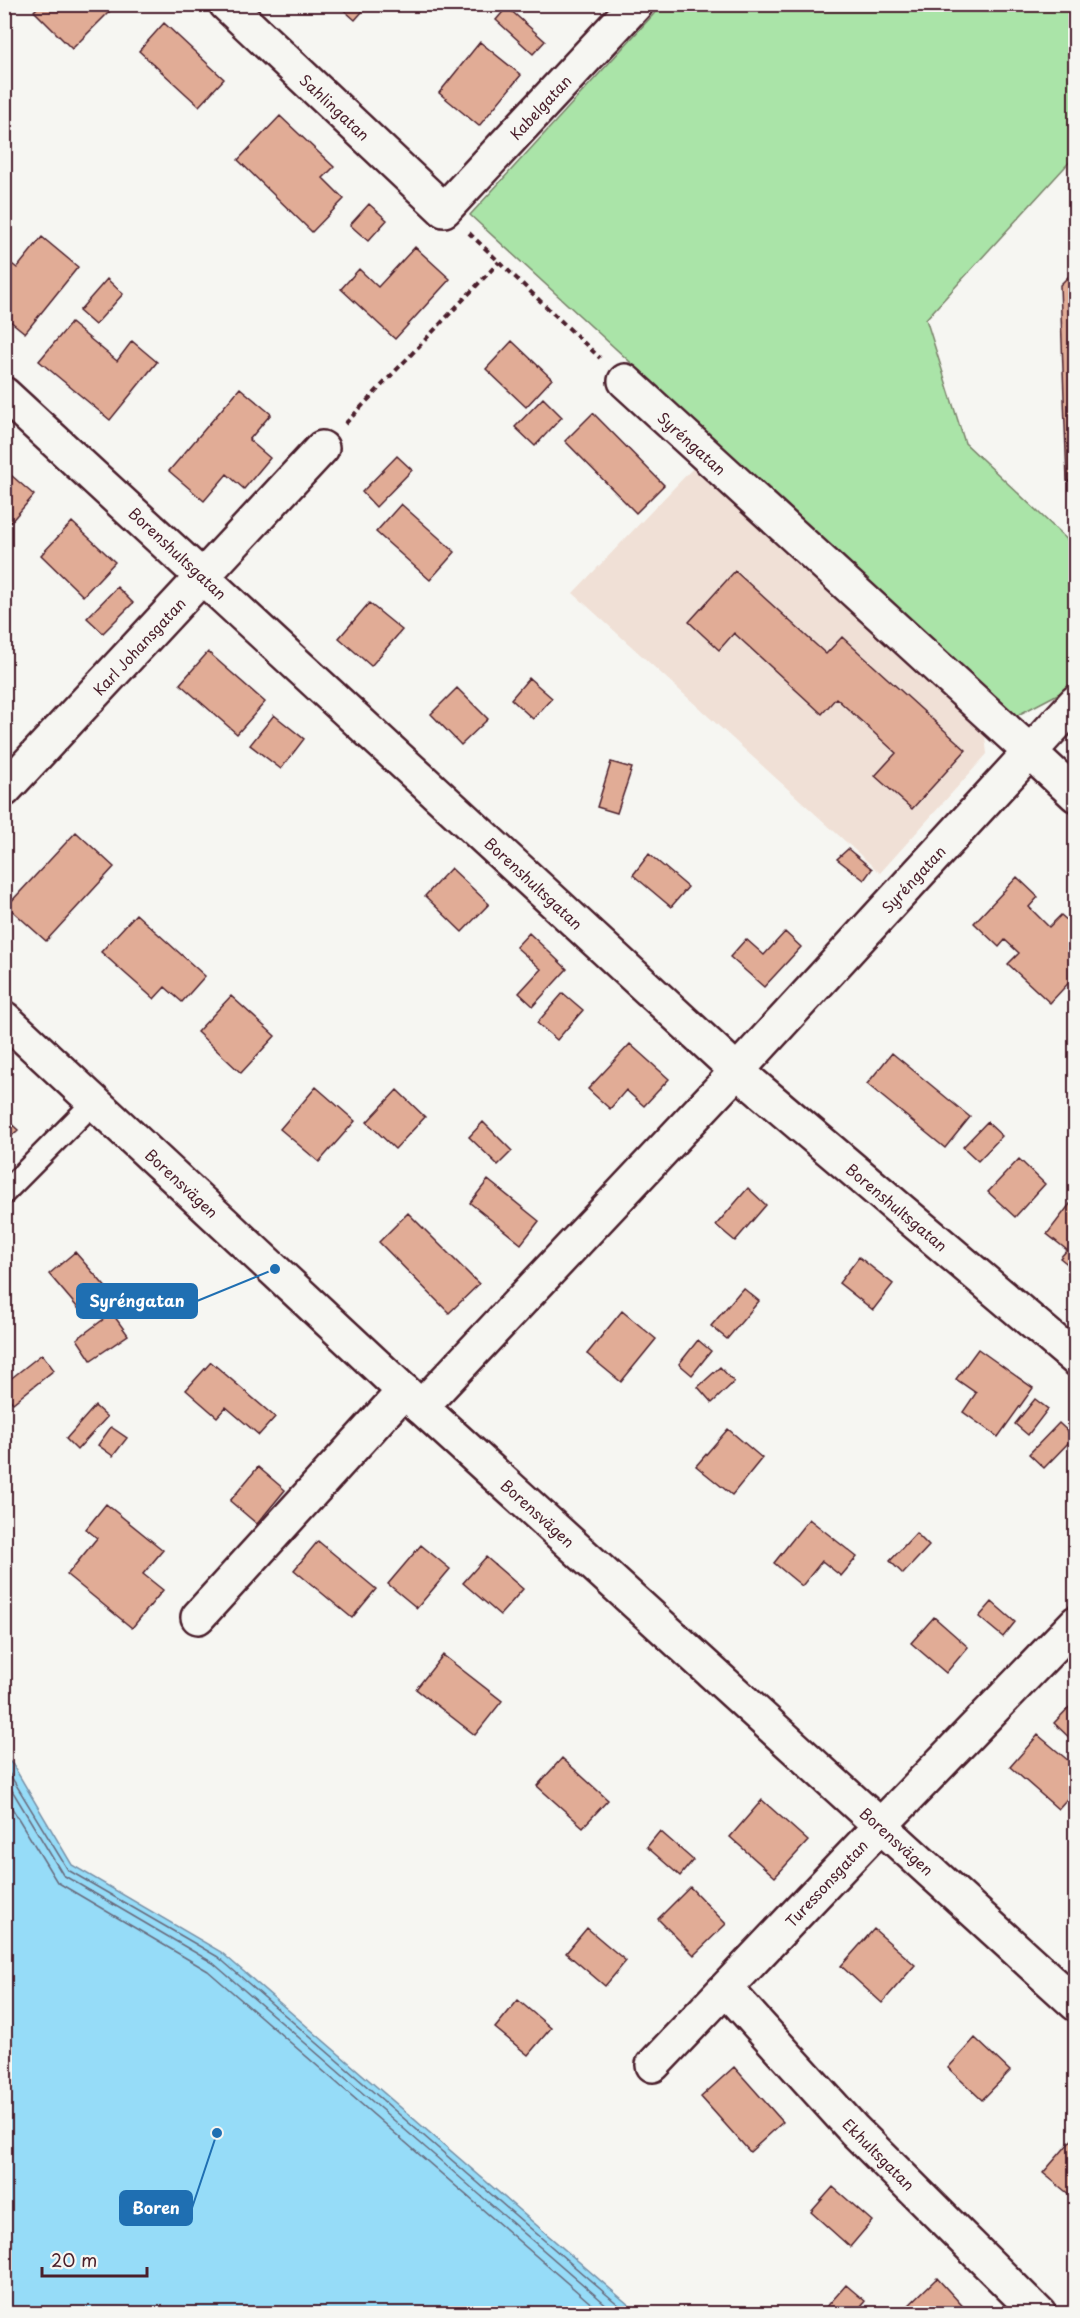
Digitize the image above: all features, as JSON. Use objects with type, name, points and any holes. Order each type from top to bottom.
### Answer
[{"type":"street","name":"Sahlingatan","points":[[226,4],[444,210]]},
{"type":"street","name":"Kabelgatan","points":[[444,210],[636,4]]},
{"type":"street","name":"Syréngatan","points":[[198,1617],[737,1071],[1030,752],[625,381]]},
{"type":"street","name":"Borenshultsgatan","points":[[4,394],[737,1071],[1076,1359]]},
{"type":"street","name":"Karl Johansgatan","points":[[4,790],[322,448]]},
{"type":"street","points":[[1076,702],[1030,752],[1076,795]]},
{"type":"street","name":"Borensvägen","points":[[4,1018],[413,1399],[1076,2004]]},
{"type":"street","name":"Turessonsgatan","points":[[653,2065],[1076,1623]]},
{"type":"street","name":"Ekhultsgatan","points":[[726,1989],[854,2130],[1039,2313]]},
{"type":"lane","points":[[4,1193],[94,1102]]},
{"type":"path","points":[[444,210],[625,381]]},
{"type":"path","points":[[322,448],[499,262]]},
{"type":"shaded area","points":[[695,466],[984,727],[987,754],[880,873],[573,593]]},
{"type":"green space","points":[[662,5],[1075,5],[1075,156],[926,319],[965,443],[1075,547],[1075,685],[1016,716],[470,215]]},
{"type":"water","points":[[5,1757],[13,1765],[72,1865],[221,1952],[638,2313],[5,2313]]},
{"type":"building","points":[[41,4],[117,4],[72,49],[34,11]]},
{"type":"building","points":[[337,4],[369,4],[355,20]]},
{"type":"building","points":[[507,7],[545,41],[533,54],[496,20]]},
{"type":"building","points":[[164,23],[224,79],[199,106],[139,51]]},
{"type":"building","points":[[480,42],[521,75],[479,126],[439,93]]},
{"type":"building","points":[[280,116],[334,167],[323,178],[344,199],[312,232],[238,160]]},
{"type":"building","points":[[369,204],[387,220],[368,241],[350,225]]},
{"type":"building","points":[[42,237],[78,267],[25,333],[4,316],[4,258],[17,268]]},
{"type":"building","points":[[415,247],[450,279],[395,339],[341,289],[359,269],[378,287]]},
{"type":"building","points":[[1076,269],[1076,481],[1067,481],[1060,285]]},
{"type":"building","points":[[107,279],[123,294],[95,325],[79,311]]},
{"type":"building","points":[[71,323],[117,361],[132,341],[157,362],[110,420],[39,361]]},
{"type":"building","points":[[512,341],[552,379],[526,407],[486,369]]},
{"type":"building","points":[[240,388],[271,414],[249,440],[270,458],[244,489],[227,474],[204,501],[169,471]]},
{"type":"building","points":[[543,398],[562,417],[535,446],[515,427]]},
{"type":"building","points":[[593,413],[664,485],[636,513],[565,441]]},
{"type":"building","points":[[397,456],[412,470],[376,507],[362,492]]},
{"type":"building","points":[[4,469],[34,495],[4,530]]},
{"type":"building","points":[[401,504],[455,552],[430,580],[376,532]]},
{"type":"building","points":[[72,522],[115,562],[83,596],[41,555]]},
{"type":"building","points":[[735,571],[826,654],[842,637],[966,750],[912,809],[875,776],[896,753],[836,698],[822,714],[734,633],[719,650],[689,622]]},
{"type":"building","points":[[117,587],[133,603],[103,633],[87,618]]},
{"type":"building","points":[[369,603],[402,630],[371,666],[339,638]]},
{"type":"building","points":[[208,652],[265,702],[237,734],[180,684]]},
{"type":"building","points":[[529,678],[552,698],[533,719],[511,699]]},
{"type":"building","points":[[457,688],[488,719],[461,745],[431,714]]},
{"type":"building","points":[[274,715],[304,739],[281,769],[250,745]]},
{"type":"building","points":[[611,762],[632,768],[617,813],[597,807]]},
{"type":"building","points":[[76,832],[114,867],[46,941],[7,906]]},
{"type":"building","points":[[848,849],[872,869],[864,880],[837,859]]},
{"type":"building","points":[[649,854],[688,887],[671,907],[633,875]]},
{"type":"building","points":[[451,868],[489,904],[462,932],[425,896]]},
{"type":"building","points":[[1017,877],[1038,897],[1029,907],[1049,927],[1061,915],[1076,928],[1076,975],[1050,1003],[1008,964],[1019,953],[1005,940],[999,947],[974,923]]},
{"type":"building","points":[[136,914],[205,976],[182,1002],[165,987],[154,999],[101,952]]},
{"type":"building","points":[[785,932],[801,947],[764,987],[730,957],[746,939],[764,955]]},
{"type":"building","points":[[529,933],[567,969],[533,1006],[519,993],[541,969],[516,947]]},
{"type":"building","points":[[563,993],[583,1010],[557,1040],[537,1023]]},
{"type":"building","points":[[231,996],[275,1036],[241,1073],[197,1032]]},
{"type":"building","points":[[630,1044],[669,1079],[644,1106],[626,1090],[610,1109],[588,1089]]},
{"type":"building","points":[[892,1053],[970,1117],[945,1148],[867,1084]]},
{"type":"building","points":[[316,1087],[355,1121],[319,1162],[280,1129]]},
{"type":"building","points":[[397,1090],[425,1117],[395,1149],[367,1122]]},
{"type":"building","points":[[4,1117],[18,1130],[4,1143]]},
{"type":"building","points":[[483,1122],[512,1151],[498,1165],[469,1137]]},
{"type":"building","points":[[987,1122],[1002,1136],[978,1161],[963,1147]]},
{"type":"building","points":[[1019,1159],[1045,1184],[1015,1217],[988,1192]]},
{"type":"building","points":[[488,1180],[539,1221],[521,1244],[470,1203]]},
{"type":"building","points":[[748,1188],[766,1205],[735,1241],[716,1225]]},
{"type":"building","points":[[1073,1200],[1076,1202],[1076,1271],[1060,1258],[1067,1250],[1047,1234]]},
{"type":"building","points":[[408,1213],[479,1284],[449,1313],[379,1242]]},
{"type":"building","points":[[75,1252],[109,1291],[83,1314],[49,1274]]},
{"type":"building","points":[[859,1257],[893,1284],[873,1310],[839,1283]]},
{"type":"building","points":[[743,1288],[759,1301],[727,1339],[711,1326]]},
{"type":"building","points":[[622,1311],[656,1339],[621,1382],[587,1354]]},
{"type":"building","points":[[112,1313],[128,1335],[91,1360],[77,1339]]},
{"type":"building","points":[[698,1340],[711,1351],[692,1375],[679,1364]]},
{"type":"building","points":[[978,1349],[1033,1388],[998,1437],[963,1412],[976,1393],[956,1379]]},
{"type":"building","points":[[42,1354],[54,1370],[13,1403],[4,1393],[4,1384]]},
{"type":"building","points":[[211,1362],[275,1417],[259,1435],[226,1407],[217,1417],[186,1390]]},
{"type":"building","points":[[720,1367],[734,1382],[712,1403],[698,1387]]},
{"type":"building","points":[[1035,1399],[1048,1409],[1028,1435],[1015,1424]]},
{"type":"building","points":[[95,1406],[107,1417],[77,1450],[66,1439]]},
{"type":"building","points":[[1059,1423],[1074,1437],[1044,1468],[1029,1454]]},
{"type":"building","points":[[111,1427],[127,1438],[113,1456],[98,1445]]},
{"type":"building","points":[[728,1429],[762,1458],[732,1495],[696,1466]]},
{"type":"building","points":[[258,1467],[285,1490],[257,1524],[230,1501]]},
{"type":"building","points":[[106,1504],[163,1550],[143,1574],[163,1590],[132,1628],[67,1575],[97,1538],[86,1529]]},
{"type":"building","points":[[809,1519],[857,1557],[841,1576],[822,1561],[802,1586],[774,1563]]},
{"type":"building","points":[[916,1533],[929,1546],[903,1574],[890,1561]]},
{"type":"building","points":[[318,1541],[376,1589],[352,1618],[294,1570]]},
{"type":"building","points":[[421,1545],[450,1569],[417,1608],[388,1584]]},
{"type":"building","points":[[486,1557],[523,1589],[500,1615],[463,1583]]},
{"type":"building","points":[[992,1602],[1015,1622],[1003,1637],[979,1617]]},
{"type":"building","points":[[934,1617],[968,1647],[946,1673],[911,1643]]},
{"type":"building","points":[[443,1655],[502,1701],[475,1735],[416,1689]]},
{"type":"building","points":[[1074,1702],[1076,1703],[1076,1744],[1054,1723]]},
{"type":"building","points":[[1038,1735],[1076,1767],[1076,1789],[1058,1809],[1010,1767]]},
{"type":"building","points":[[562,1758],[608,1800],[583,1827],[537,1786]]},
{"type":"building","points":[[762,1800],[808,1841],[775,1877],[730,1837]]},
{"type":"building","points":[[660,1831],[693,1860],[680,1876],[647,1847]]},
{"type":"building","points":[[690,1887],[726,1924],[694,1955],[658,1919]]},
{"type":"building","points":[[587,1928],[626,1961],[605,1986],[566,1953]]},
{"type":"building","points":[[874,1929],[915,1965],[882,2003],[841,1966]]},
{"type":"building","points":[[518,2000],[551,2028],[528,2055],[495,2028]]},
{"type":"building","points":[[975,2038],[1010,2071],[982,2100],[948,2068]]},
{"type":"building","points":[[734,2067],[783,2122],[750,2152],[701,2097]]},
{"type":"building","points":[[1076,2137],[1076,2200],[1043,2173]]},
{"type":"building","points":[[833,2187],[872,2221],[850,2247],[811,2212]]},
{"type":"building","points":[[937,2278],[970,2314],[909,2314],[905,2309]]},
{"type":"building","points":[[846,2285],[865,2301],[855,2314],[828,2314],[824,2310]]},
{"type":"place","name":"Syréngatan","points":[[275,1269]]},
{"type":"place","name":"Boren","points":[[217,2133]]}]
